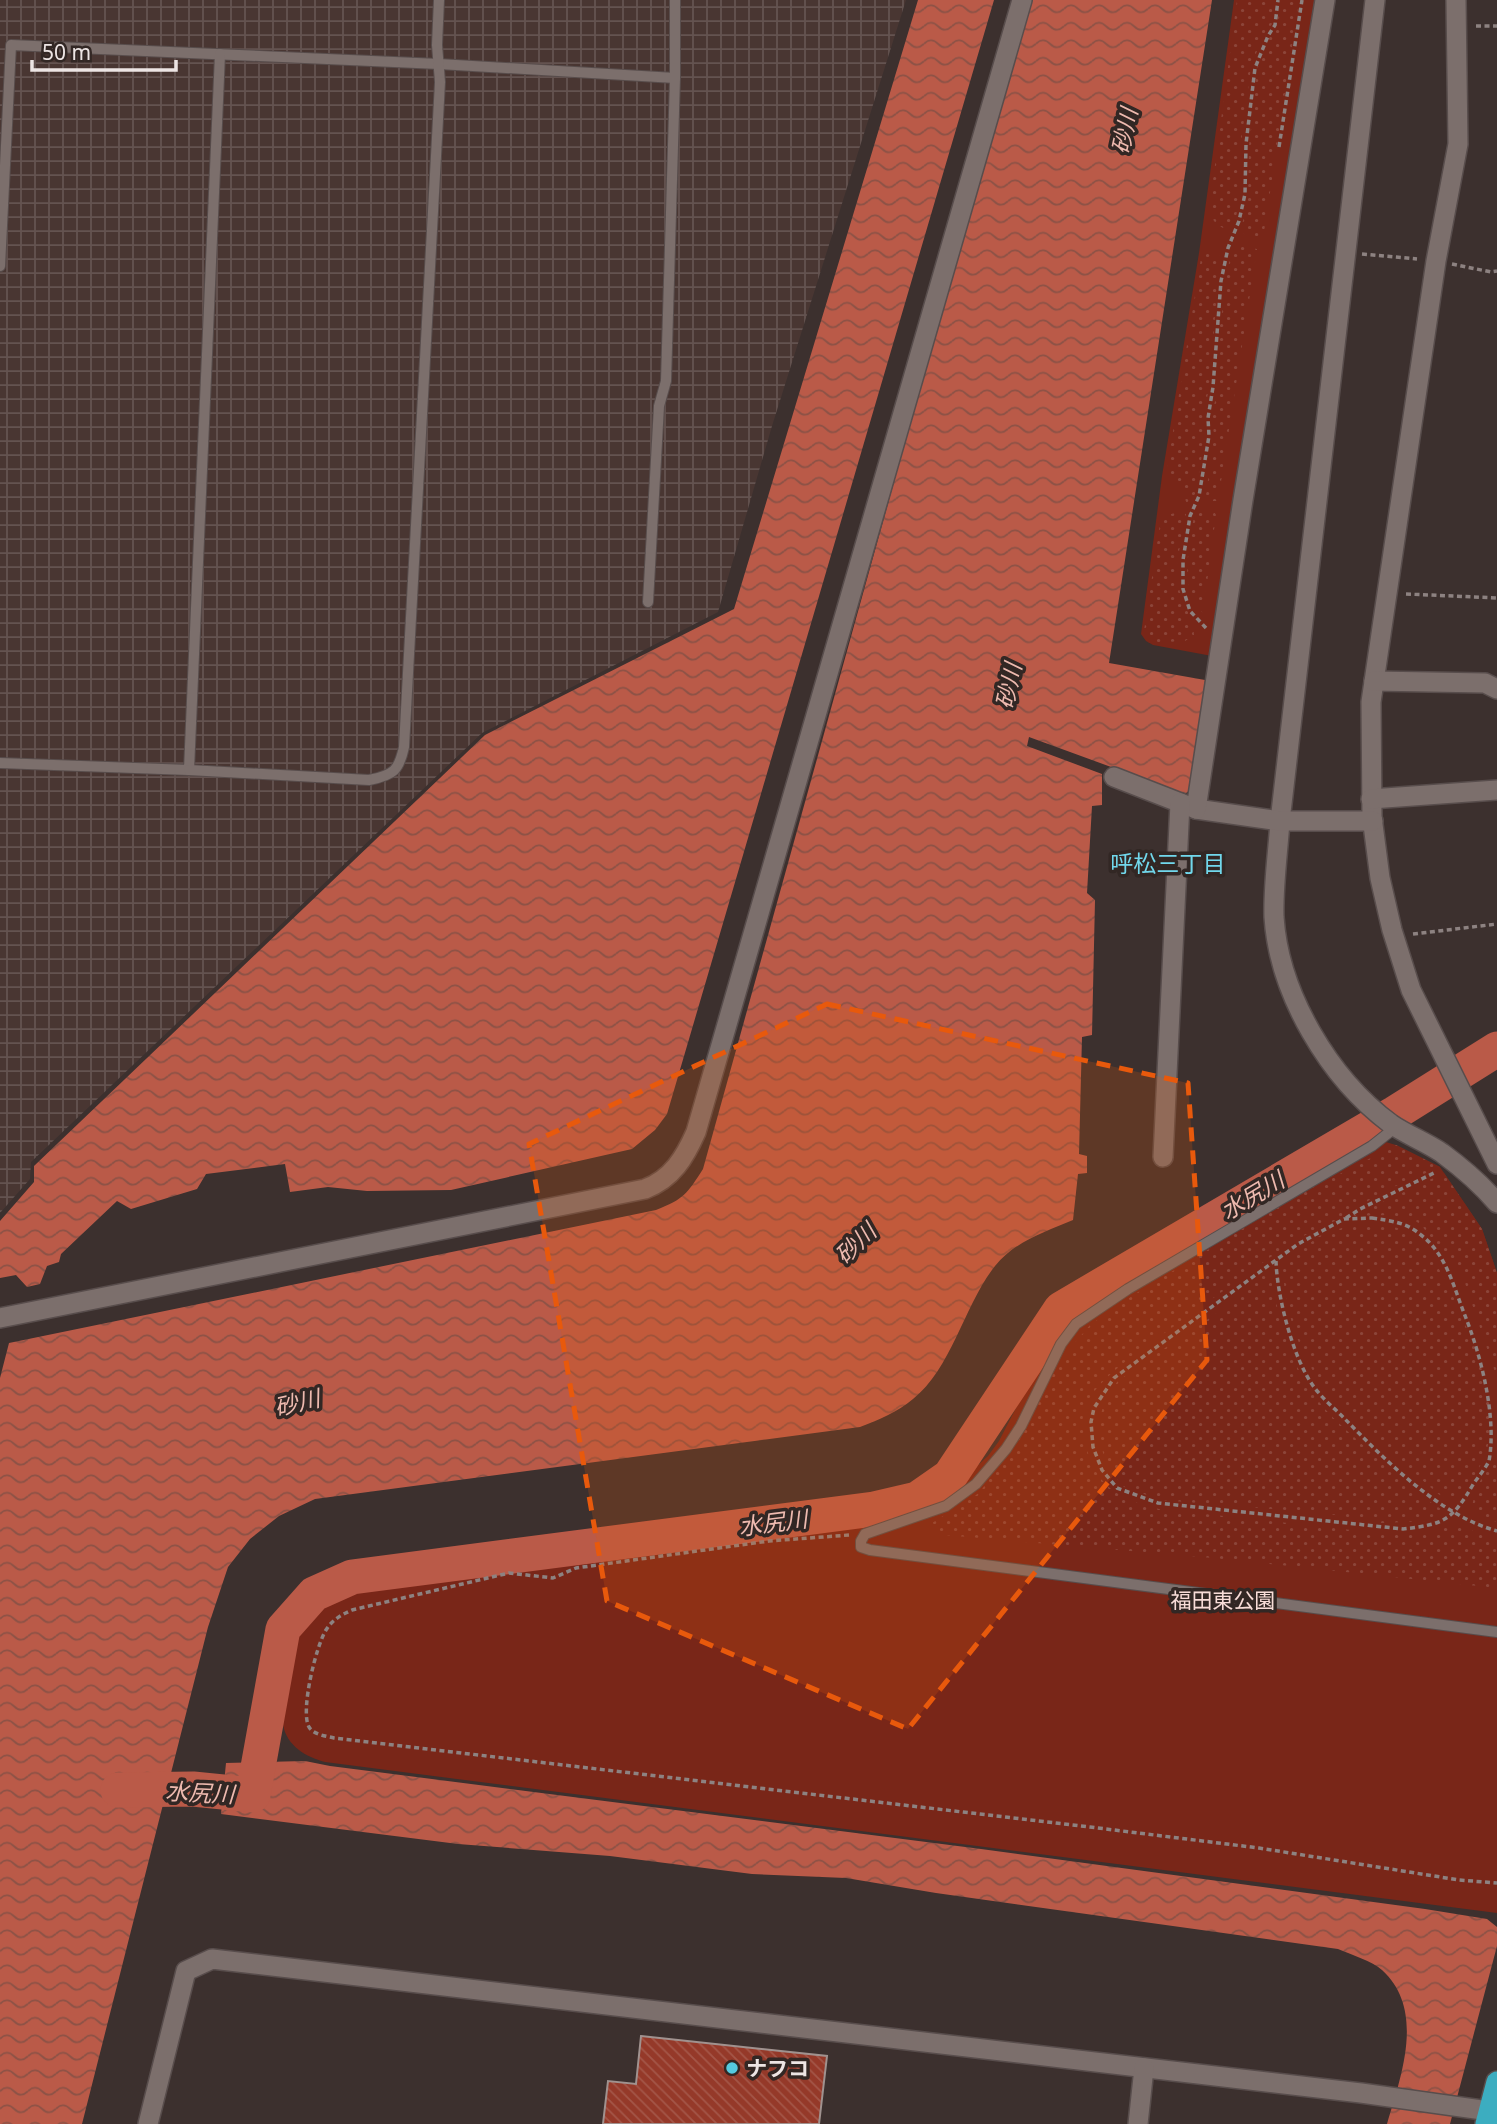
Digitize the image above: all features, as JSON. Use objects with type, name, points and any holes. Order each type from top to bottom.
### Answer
[{"type":"highway","points":[[1491,2115],[1497,2082]]},
{"type":"street","points":[[0,1318],[645,1189],[664,1179],[681,1162],[696,1132],[1022,0]]},
{"type":"street","points":[[1163,1157],[1188,806],[1243,500],[1325,0]]},
{"type":"street","points":[[1375,0],[1280,821],[1274,916],[1282,967],[1296,1004],[1321,1048],[1387,1121],[1441,1152],[1497,1203]]},
{"type":"street","points":[[1456,0],[1458,144],[1436,261],[1371,702],[1371,799],[1380,878],[1411,990],[1497,1164]]},
{"type":"street","points":[[1374,681],[1485,683],[1497,689]]},
{"type":"street","points":[[1114,777],[1188,806],[1280,821],[1373,821]]},
{"type":"street","points":[[1371,799],[1497,790]]},
{"type":"street","points":[[148,2124],[186,1971],[212,1959],[1362,2093],[1466,2106],[1491,2115]]},
{"type":"street","points":[[1138,2124],[1144,2068]]},
{"type":"lane","points":[[0,763],[369,780],[386,777],[401,764],[405,733],[440,82],[439,0]]},
{"type":"lane","points":[[648,602],[659,406],[666,381],[675,0]]},
{"type":"lane","points":[[0,266],[11,45],[439,64],[675,78]]},
{"type":"lane","points":[[189,770],[220,54]]},
{"type":"lane","points":[[1387,1121],[1372,1146],[1128,1289],[1076,1324],[1055,1356],[1021,1426],[1006,1449],[975,1484],[946,1506],[865,1534],[861,1547],[1497,1633]]},
{"type":"path","points":[[1203,626],[1190,611],[1183,589],[1183,560],[1190,516],[1199,496],[1209,436],[1208,418],[1221,281],[1245,194],[1245,144],[1255,68],[1275,25],[1278,0]]},
{"type":"path","points":[[1386,593],[1497,598]]},
{"type":"path","points":[[1394,936],[1497,924]]},
{"type":"path","points":[[1453,1163],[1360,1209],[1298,1244],[1114,1378],[1094,1408],[1091,1422],[1093,1447],[1102,1470],[1117,1488],[1167,1504],[1404,1529],[1444,1521],[1456,1513],[1490,1461],[1496,1440],[1495,1403]]},
{"type":"path","points":[[1344,1219],[1372,1218],[1402,1222],[1423,1236],[1445,1262],[1494,1391]]},
{"type":"path","points":[[1276,1261],[1276,1277],[1290,1337],[1313,1387],[1368,1444],[1426,1493],[1456,1513],[1497,1531]]},
{"type":"path","points":[[865,1534],[755,1542],[576,1568],[553,1578],[509,1573],[352,1610],[330,1624],[324,1633],[317,1653],[306,1715],[309,1727],[317,1734],[334,1738],[1116,1830],[1497,1883]]},
{"type":"highlighted area","points":[[827,1004],[1188,1083],[1207,1360],[908,1729],[607,1601],[529,1144]]},
{"type":"shaded area","points":[[0,0],[906,0],[772,426],[718,612],[482,733],[31,1162],[30,1179],[0,1213]]},
{"type":"green space","points":[[1234,0],[1317,0],[1212,656],[1153,645],[1141,634],[1162,476],[1199,253]]},
{"type":"green space","points":[[1237,0],[1273,0],[1272,24],[1263,35],[1251,67],[1241,143],[1241,193],[1236,217],[1228,230],[1216,223],[1209,210]]},
{"type":"green space","points":[[1281,0],[1299,0],[1264,232],[1256,238],[1248,238],[1241,230],[1248,197],[1249,146],[1257,69],[1269,38],[1277,26]]},
{"type":"green space","points":[[1237,246],[1257,249],[1218,501],[1209,501],[1206,495],[1214,435],[1212,417],[1218,385],[1218,340],[1224,283],[1230,259]]},
{"type":"green space","points":[[1220,251],[1210,383],[1203,418],[1205,436],[1196,492],[1188,506],[1179,485],[1171,482],[1166,475],[1202,252]]},
{"type":"green space","points":[[1204,509],[1213,509],[1216,515],[1203,613],[1190,592],[1187,567],[1194,515]]},
{"type":"green space","points":[[1178,512],[1186,514],[1179,553],[1178,583],[1194,635],[1185,641],[1149,643],[1144,631],[1161,517]]},
{"type":"green space","name":"福田東公園","points":[[1372,1138],[1396,1145],[1440,1167],[1482,1229],[1497,1273],[1497,1913],[325,1762],[304,1754],[293,1745],[285,1732],[282,1699],[295,1638],[307,1616],[337,1592],[882,1518],[924,1509],[950,1491],[988,1456],[999,1441],[1045,1352],[1068,1321],[1119,1285],[1253,1202],[1360,1141]]},
{"type":"green space","points":[[1396,1145],[1440,1167],[1384,1191],[1341,1218],[1293,1241],[1131,1357],[1100,1384],[1086,1404],[1083,1419],[1087,1451],[1092,1465],[1108,1486],[1130,1500],[1159,1509],[1388,1534],[1422,1534],[1461,1523],[1476,1533],[1497,1541],[1497,1588],[1213,1558],[932,1534],[929,1525],[979,1493],[1020,1438],[1061,1359],[1090,1325],[1135,1294],[1295,1197]]},
{"type":"green space","points":[[1444,1173],[1482,1229],[1497,1273],[1497,1378],[1464,1280],[1422,1226],[1412,1218],[1389,1215],[1353,1216]]},
{"type":"green space","points":[[1353,1224],[1393,1227],[1408,1232],[1426,1248],[1459,1309],[1477,1355],[1489,1397],[1489,1439],[1479,1468],[1454,1505],[1431,1488],[1336,1402],[1314,1372],[1297,1338],[1287,1301],[1283,1264],[1319,1236]]},
{"type":"green space","points":[[1266,1273],[1270,1274],[1293,1358],[1320,1403],[1390,1469],[1442,1511],[1426,1521],[1382,1523],[1323,1513],[1161,1500],[1124,1487],[1114,1475],[1103,1453],[1099,1423],[1103,1406],[1117,1382],[1220,1311]]},
{"type":"green space","points":[[1497,1453],[1497,1522],[1477,1515],[1472,1507],[1478,1485]]},
{"type":"water","points":[[918,0],[994,0],[667,1114],[655,1130],[632,1149],[451,1190],[367,1191],[328,1187],[290,1192],[285,1164],[206,1174],[197,1189],[131,1209],[117,1201],[61,1254],[59,1262],[47,1266],[40,1284],[27,1287],[16,1275],[0,1278],[0,1221],[34,1182],[34,1166],[485,735],[734,609]]},
{"type":"water","name":"砂川","points":[[1028,0],[1212,0],[1109,663],[1205,680],[1191,789],[1185,794],[1029,737],[1027,746],[1102,774],[1102,805],[1092,806],[1087,893],[1095,900],[1092,1035],[1082,1037],[1079,1154],[1087,1156],[1087,1173],[1078,1174],[1073,1220],[1031,1238],[1003,1257],[984,1282],[948,1354],[926,1386],[901,1408],[860,1427],[315,1499],[279,1516],[250,1539],[228,1567],[208,1627],[82,2124],[0,2124],[0,1378],[9,1343],[656,1210],[679,1199],[693,1184],[703,1169]]},
{"type":"water","points":[[305,1761],[1425,1909],[1487,1919],[1497,1927],[1497,1946],[1450,2124],[1387,2124],[1406,2044],[1407,2024],[1403,2004],[1395,1986],[1382,1970],[1338,1949],[846,1878],[752,1874],[610,1856],[458,1844],[221,1814],[226,1763]]},
{"type":"building","name":"ナフコ","points":[[641,2036],[827,2056],[819,2124],[603,2124],[608,2081],[636,2084]]},
{"type":"waterway","name":"水尻川","points":[[118,1790],[193,1789],[253,1795],[283,1629],[314,1594],[352,1577],[874,1509],[917,1499],[950,1476],[1061,1309],[1395,1113],[1497,1049]]},
{"type":"place","name":"ナフコ","points":[[732,2068]]},
{"type":"district","name":"呼松三丁目","points":[[1168,863]]}]
